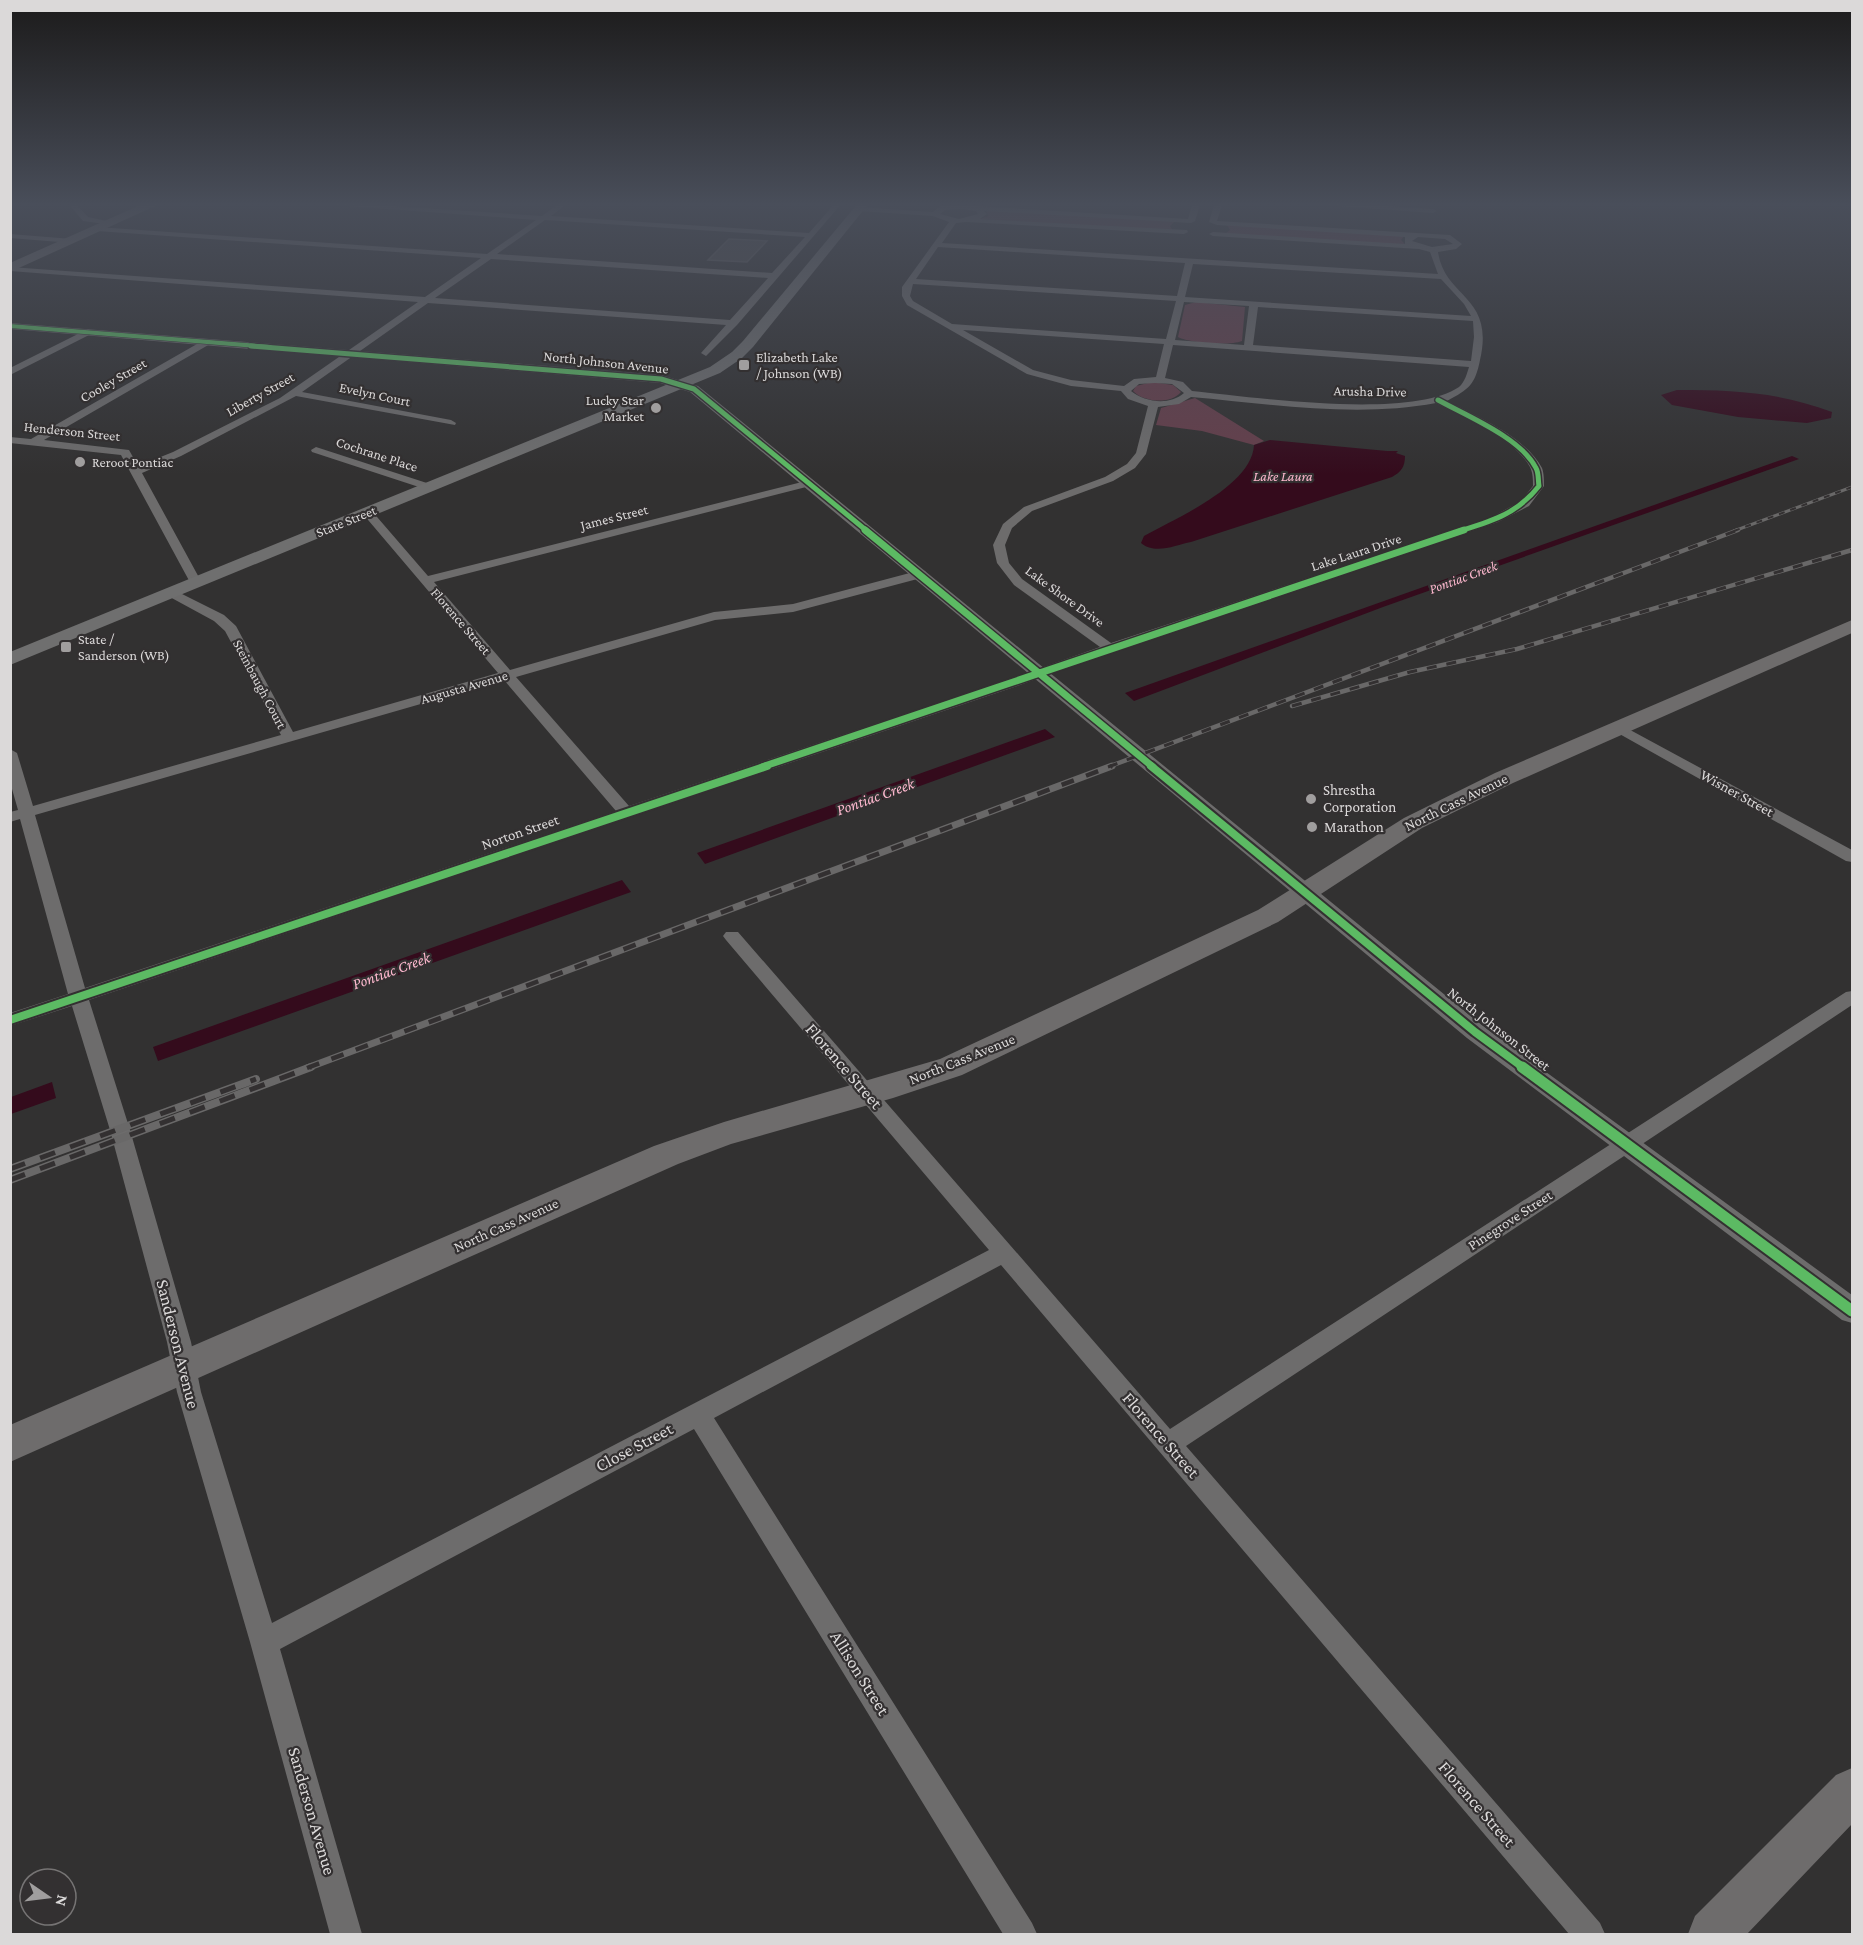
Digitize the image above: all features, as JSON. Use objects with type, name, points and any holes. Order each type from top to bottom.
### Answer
[{"type":"main road","name":"State Street","points":[[10,659],[715,370],[742,350],[790,293]]},
{"type":"main road","name":"North Cass Avenue","points":[[10,1444],[666,1155],[724,1134],[922,1077],[979,1055],[1237,932],[1413,823],[1503,778],[1621,729],[1852,626]]},
{"type":"main road","points":[[1713,1935],[1852,1791]]},
{"type":"street","points":[[327,293],[734,323]]},
{"type":"street","name":"Liberty Street","points":[[136,471],[187,449],[294,393],[434,293]]},
{"type":"street","points":[[706,352],[761,293]]},
{"type":"street","points":[[906,293],[909,302],[947,326],[1036,374],[1078,384],[1126,389],[1137,381],[1160,380],[1181,385],[1186,388],[1188,394],[1178,401],[1154,403],[1132,398],[1127,394],[1126,389]]},
{"type":"street","points":[[1092,293],[1476,319]]},
{"type":"street","points":[[1160,380],[1182,293]]},
{"type":"street","name":"Arusha Drive","points":[[1188,394],[1366,407],[1401,406],[1438,400],[1458,392],[1467,385],[1479,338],[1476,319],[1466,299],[1460,293]]},
{"type":"street","points":[[1248,347],[1254,304]]},
{"type":"street","name":"North Johnson Avenue","points":[[10,326],[661,379],[694,389],[1140,755]]},
{"type":"street","points":[[947,326],[1473,364]]},
{"type":"street","points":[[10,372],[88,332]]},
{"type":"street","name":"Cooley Street","points":[[34,442],[207,342]]},
{"type":"street","name":"Evelyn Court","points":[[294,393],[451,423]]},
{"type":"street","name":"Lake Laura Drive","points":[[1040,673],[1494,520],[1515,511],[1529,501],[1536,491],[1539,478],[1537,469],[1528,455],[1508,439],[1438,400]]},
{"type":"street","name":"Lake Shore Drive","points":[[1110,648],[1018,582],[1003,563],[999,545],[1007,526],[1024,511],[1049,499],[1109,479],[1131,466],[1141,454],[1154,403]]},
{"type":"street","name":"Henderson Street","points":[[10,440],[126,453],[196,583]]},
{"type":"street","name":"Cochrane Place","points":[[316,450],[429,487]]},
{"type":"street","name":"James Street","points":[[426,580],[810,483]]},
{"type":"street","name":"Florence Street","points":[[367,512],[626,813]]},
{"type":"street","name":"Augusta Avenue","points":[[19,815],[714,616],[794,608],[921,574]]},
{"type":"street","name":"Steinbaugh Court","points":[[172,593],[219,618],[231,628],[289,737]]},
{"type":"street","name":"Norton Street","points":[[10,1020],[1040,673]]},
{"type":"street","name":"Wisner Street","points":[[1621,729],[1852,857]]},
{"type":"street","name":"Sanderson Avenue","points":[[10,753],[19,815],[120,1130],[179,1342],[189,1392],[264,1642],[346,1935]]},
{"type":"street","name":"North Johnson Street","points":[[1140,755],[1475,1032],[1852,1311]]},
{"type":"street","name":"Florence Street","points":[[732,936],[1589,1935]]},
{"type":"street","name":"Pinegrove Street","points":[[1168,1444],[1852,997]]},
{"type":"street","name":"Close Street","points":[[264,1642],[1004,1253]]},
{"type":"street","name":"Allison Street","points":[[698,1414],[1021,1935]]},
{"type":"shaded area","points":[[1196,302],[1245,307],[1242,341],[1210,343],[1178,337],[1185,305]]},
{"type":"shaded area","points":[[1152,382],[1173,385],[1181,392],[1171,399],[1150,400],[1133,391],[1136,386]]},
{"type":"shaded area","points":[[1195,398],[1264,441],[1254,445],[1202,431],[1156,425],[1161,408]]},
{"type":"water","points":[[1677,390],[1774,396],[1832,412],[1831,418],[1807,423],[1738,417],[1672,405],[1661,395]]},
{"type":"water","name":"Lake Laura","points":[[1270,440],[1398,451],[1396,453],[1405,456],[1405,460],[1402,469],[1392,477],[1191,542],[1159,549],[1147,547],[1141,543],[1144,536],[1192,510],[1227,487],[1250,460],[1254,445]]},
{"type":"water","name":"Pontiac Creek","points":[[1792,456],[1799,459],[1383,607],[1134,701],[1125,693]]},
{"type":"water","name":"Pontiac Creek","points":[[1045,729],[1055,737],[705,864],[697,853]]},
{"type":"water","name":"Pontiac Creek","points":[[622,880],[631,892],[158,1061],[153,1047]]},
{"type":"water","points":[[52,1082],[56,1098],[11,1114],[11,1097]]},
{"type":"railway","points":[[1734,531],[1852,487]]},
{"type":"railway","points":[[1108,767],[1738,530]]},
{"type":"railway","points":[[1292,706],[1410,672],[1517,649],[1852,550]]},
{"type":"railway","points":[[307,1068],[1112,766]]},
{"type":"railway","points":[[10,1180],[311,1067]]},
{"type":"railway","points":[[10,1169],[256,1079]]},
{"type":"cycle path","points":[[10,326],[661,379],[694,389],[1475,1032],[1852,1311]]},
{"type":"cycle path","points":[[10,1020],[1494,520],[1525,503],[1539,486],[1537,470],[1525,453],[1506,438],[1438,400]]},
{"type":"place","name":"Elizabeth Lake / Johnson (WB)","points":[[744,365]]},
{"type":"place","name":"Lucky Star Market","points":[[656,408]]},
{"type":"place","name":"Reroot Pontiac","points":[[80,462]]},
{"type":"place","name":"State / Sanderson (WB)","points":[[66,647]]},
{"type":"place","name":"Shrestha Corporation","points":[[1311,799]]},
{"type":"place","name":"Marathon","points":[[1312,827]]}]
